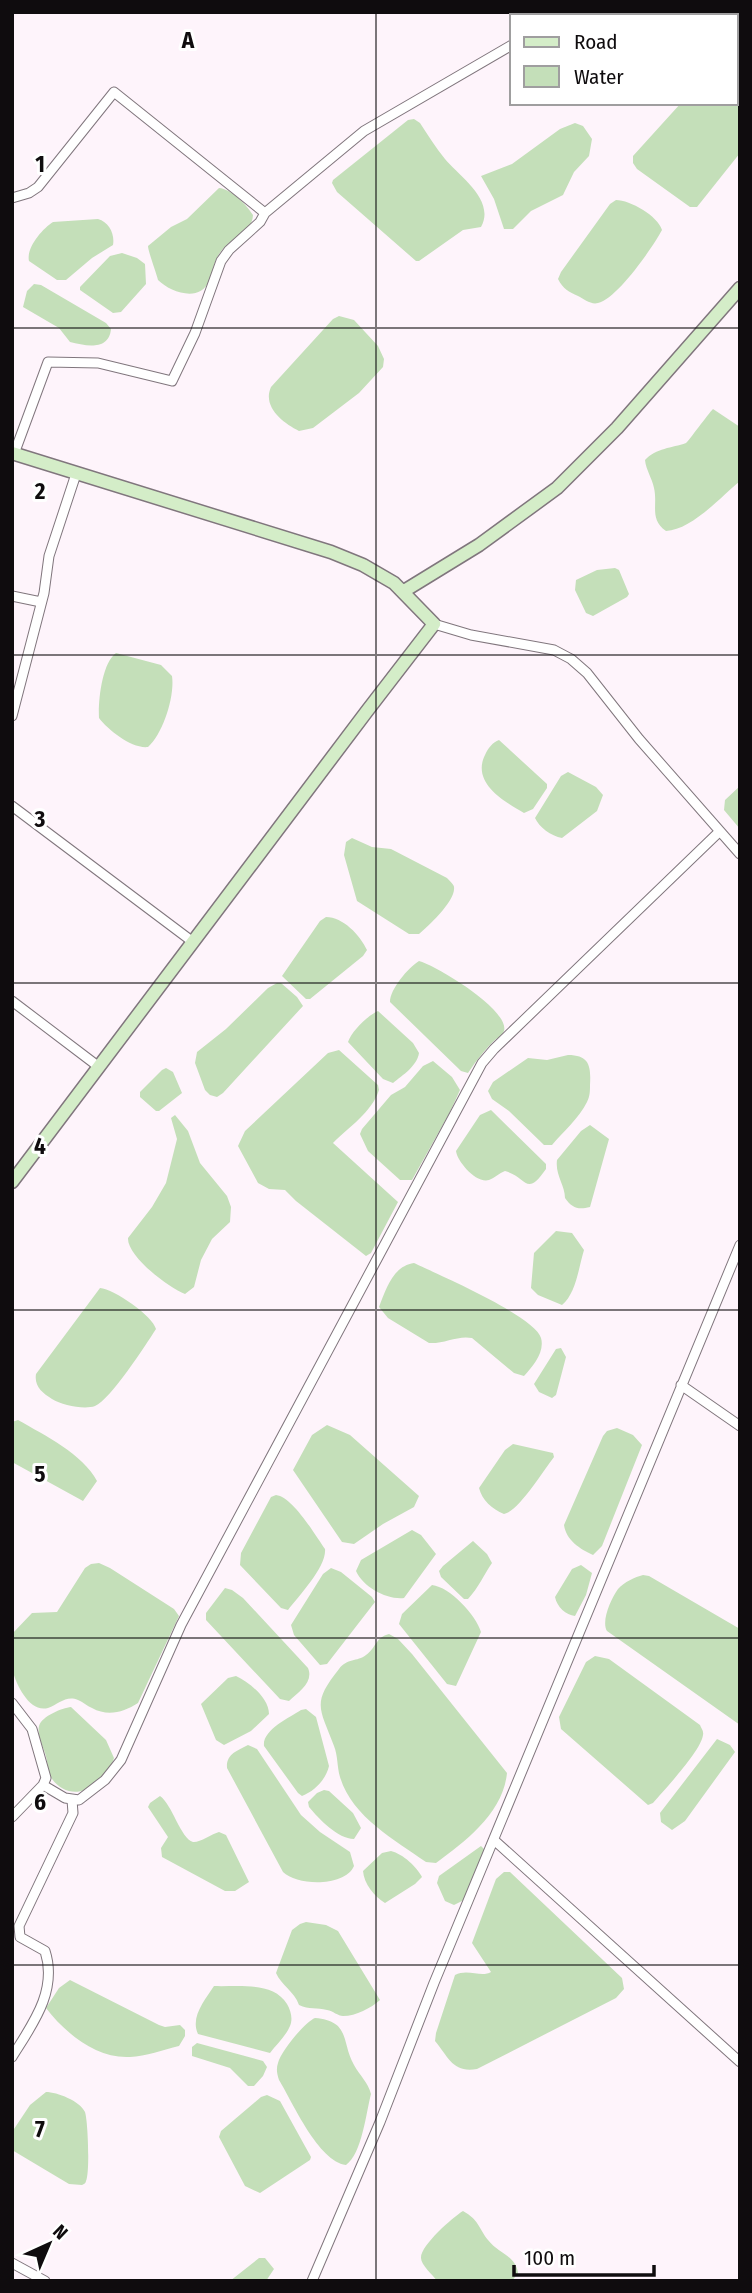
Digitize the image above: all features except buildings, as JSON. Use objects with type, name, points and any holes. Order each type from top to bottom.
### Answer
[{"type":"street","points":[[510,46],[371,126],[265,213],[260,222],[229,250],[221,261],[195,333],[172,381],[98,363],[48,362],[13,453],[331,552],[363,565],[404,591],[434,624],[471,635],[554,650],[587,673],[639,739],[740,854]]},
{"type":"street","points":[[12,198],[38,187],[114,92],[265,213]]},
{"type":"street","points":[[404,591],[480,545],[557,488],[617,428],[740,288]]},
{"type":"street","points":[[12,716],[41,602],[49,556],[76,474]]},
{"type":"street","points":[[12,596],[41,602]]},
{"type":"street","points":[[12,1182],[434,624]]},
{"type":"street","points":[[12,806],[193,942]]},
{"type":"street","points":[[43,1785],[72,1800],[86,1797],[105,1780],[121,1760],[181,1625],[482,1063],[720,831]]},
{"type":"street","points":[[12,1001],[99,1067]]},
{"type":"street","points":[[312,2281],[380,2122],[434,1983],[740,1245]]},
{"type":"street","points":[[681,1385],[740,1426]]},
{"type":"street","points":[[12,1703],[28,1723],[36,1739],[46,1778],[43,1785],[12,1817]]},
{"type":"street","points":[[12,2057],[45,2000],[48,1962],[45,1951],[20,1937],[18,1929],[73,1813],[72,1800]]},
{"type":"street","points":[[494,1840],[740,2062]]},
{"type":"street","points":[[12,2263],[45,2281]]},
{"type":"water","points":[[738,70],[740,72],[740,153],[697,207],[690,207],[637,169],[633,156],[679,105],[738,105]]},
{"type":"water","points":[[414,119],[420,123],[445,159],[474,189],[484,207],[481,227],[463,230],[419,261],[337,192],[332,183],[408,120]]},
{"type":"water","points":[[575,123],[583,126],[592,139],[589,156],[574,172],[563,195],[531,211],[513,229],[504,229],[494,199],[481,176],[512,164],[560,129]]},
{"type":"water","points":[[219,188],[233,194],[242,202],[253,215],[252,221],[245,231],[219,254],[205,288],[192,294],[170,288],[158,280],[148,246],[171,227],[187,219]]},
{"type":"water","points":[[616,200],[643,210],[655,219],[662,230],[624,283],[606,299],[593,303],[566,290],[558,279],[610,204]]},
{"type":"water","points":[[98,219],[110,229],[113,245],[92,258],[66,280],[57,280],[29,261],[30,250],[36,239],[53,222]]},
{"type":"water","points":[[122,253],[145,264],[146,284],[121,312],[113,313],[80,290],[80,287],[110,256]]},
{"type":"water","points":[[34,284],[41,285],[106,323],[111,329],[106,341],[96,345],[70,342],[59,328],[23,307],[27,291]]},
{"type":"water","points":[[339,316],[354,320],[378,346],[384,359],[383,367],[359,393],[313,428],[299,431],[281,419],[272,408],[269,401],[271,387],[333,319]]},
{"type":"water","points":[[713,409],[740,427],[740,481],[695,519],[666,531],[656,517],[654,488],[645,460],[659,451],[686,443]]},
{"type":"water","points":[[597,570],[619,570],[629,594],[593,616],[586,613],[575,590],[576,580]]},
{"type":"water","points":[[116,653],[161,665],[172,676],[172,694],[167,714],[148,747],[135,745],[121,738],[99,718],[104,673]]},
{"type":"water","points":[[499,740],[547,784],[533,809],[524,813],[500,797],[486,783],[482,765],[486,752]]},
{"type":"water","points":[[568,772],[596,787],[603,795],[597,811],[562,838],[546,831],[535,818],[561,776]]},
{"type":"water","points":[[740,786],[740,829],[724,810],[725,800]]},
{"type":"water","points":[[352,838],[372,847],[391,849],[447,878],[453,885],[451,899],[419,934],[409,934],[357,901],[344,855],[346,842]]},
{"type":"water","points":[[326,917],[339,920],[350,928],[367,950],[310,999],[306,999],[282,976],[320,921]]},
{"type":"water","points":[[419,961],[471,990],[496,1012],[503,1022],[502,1034],[468,1073],[461,1071],[390,1002],[400,979]]},
{"type":"water","points":[[277,983],[281,983],[297,997],[303,1006],[223,1093],[217,1097],[210,1095],[205,1090],[195,1063],[197,1052]]},
{"type":"water","points":[[378,1011],[413,1043],[419,1053],[413,1066],[393,1083],[383,1079],[348,1042],[360,1024]]},
{"type":"water","points":[[339,1050],[378,1085],[379,1090],[366,1112],[333,1143],[398,1202],[371,1253],[366,1256],[285,1190],[269,1189],[258,1183],[238,1146],[245,1131],[328,1053]]},
{"type":"water","points":[[568,1055],[581,1057],[588,1063],[589,1098],[580,1114],[552,1145],[544,1145],[509,1111],[492,1099],[488,1091],[493,1082],[528,1058],[547,1060]]},
{"type":"water","points":[[433,1061],[452,1077],[460,1090],[412,1180],[400,1180],[368,1151],[360,1134],[391,1095],[405,1087],[423,1066]]},
{"type":"water","points":[[166,1068],[173,1072],[182,1093],[156,1111],[140,1097],[140,1092]]},
{"type":"water","points":[[491,1110],[546,1164],[546,1169],[534,1182],[526,1183],[505,1171],[491,1179],[478,1179],[460,1160],[456,1151],[480,1115]]},
{"type":"water","points":[[175,1115],[188,1131],[200,1163],[227,1196],[231,1207],[230,1222],[212,1239],[201,1260],[194,1287],[185,1294],[169,1285],[141,1262],[134,1254],[128,1238],[152,1207],[166,1183],[177,1139],[171,1118]]},
{"type":"water","points":[[590,1125],[609,1139],[590,1207],[579,1208],[565,1198],[557,1160],[581,1131]]},
{"type":"water","points":[[556,1231],[572,1233],[584,1250],[574,1287],[562,1305],[538,1295],[531,1288],[534,1253]]},
{"type":"water","points":[[414,1263],[484,1296],[535,1329],[542,1343],[540,1354],[524,1376],[514,1373],[472,1338],[429,1343],[388,1318],[379,1307],[388,1286],[396,1273]]},
{"type":"water","points":[[100,1288],[132,1304],[148,1317],[156,1329],[102,1401],[95,1406],[85,1407],[61,1403],[48,1397],[40,1389],[36,1374]]},
{"type":"water","points":[[561,1348],[566,1357],[556,1395],[552,1398],[539,1392],[534,1384],[556,1349]]},
{"type":"water","points":[[18,1420],[62,1446],[91,1471],[97,1481],[83,1501],[12,1462],[12,1422]]},
{"type":"water","points":[[327,1425],[350,1435],[419,1496],[414,1507],[354,1544],[342,1542],[293,1470],[312,1435]]},
{"type":"water","points":[[617,1428],[633,1435],[642,1445],[602,1546],[593,1555],[571,1540],[564,1525],[603,1436],[607,1431]]},
{"type":"water","points":[[513,1444],[553,1453],[554,1457],[523,1499],[510,1512],[504,1514],[488,1504],[479,1488],[505,1450]]},
{"type":"water","points":[[271,1497],[283,1497],[296,1509],[325,1549],[322,1564],[288,1610],[281,1608],[240,1565],[241,1553]]},
{"type":"water","points":[[412,1530],[421,1535],[436,1554],[404,1598],[383,1595],[364,1582],[356,1571],[361,1560]]},
{"type":"water","points":[[473,1541],[492,1563],[472,1595],[464,1599],[441,1577],[439,1571]]},
{"type":"water","points":[[99,1563],[174,1609],[179,1616],[138,1703],[122,1711],[110,1713],[98,1711],[74,1699],[66,1699],[48,1708],[35,1706],[21,1691],[13,1672],[12,1634],[32,1613],[57,1612],[85,1568]]},
{"type":"water","points":[[581,1565],[592,1573],[586,1595],[575,1616],[562,1610],[555,1597],[572,1569]]},
{"type":"water","points":[[331,1568],[341,1572],[375,1602],[327,1664],[320,1665],[294,1635],[291,1625],[323,1574]]},
{"type":"water","points":[[643,1575],[740,1629],[740,1725],[607,1631],[606,1616],[618,1589]]},
{"type":"water","points":[[432,1585],[454,1596],[474,1618],[481,1632],[456,1686],[447,1684],[399,1624],[402,1614]]},
{"type":"water","points":[[225,1588],[243,1598],[308,1668],[307,1682],[289,1701],[280,1699],[206,1620],[206,1613]]},
{"type":"water","points":[[389,1634],[398,1639],[412,1654],[507,1773],[504,1787],[491,1813],[471,1835],[436,1863],[426,1862],[388,1836],[354,1804],[340,1777],[335,1750],[322,1714],[321,1699],[324,1690],[339,1669],[345,1663],[366,1655],[381,1638]]},
{"type":"water","points":[[595,1656],[609,1659],[700,1725],[703,1731],[701,1742],[689,1760],[674,1780],[648,1805],[561,1729],[559,1717],[586,1662]]},
{"type":"water","points":[[236,1676],[252,1686],[262,1697],[269,1714],[251,1731],[224,1745],[216,1740],[201,1704],[228,1678]]},
{"type":"water","points":[[71,1707],[106,1740],[114,1758],[94,1784],[78,1792],[61,1788],[52,1779],[39,1733],[39,1726],[44,1719]]},
{"type":"water","points":[[306,1709],[316,1717],[329,1766],[319,1784],[302,1796],[264,1746],[267,1735],[272,1730]]},
{"type":"water","points":[[717,1739],[730,1745],[735,1752],[685,1821],[672,1830],[661,1822],[660,1813]]},
{"type":"water","points":[[248,1745],[257,1749],[301,1815],[320,1832],[350,1852],[354,1866],[349,1873],[331,1881],[309,1882],[290,1877],[283,1872],[227,1768],[230,1756]]},
{"type":"water","points":[[324,1790],[329,1791],[353,1813],[361,1828],[354,1839],[335,1832],[309,1807],[308,1802]]},
{"type":"water","points":[[160,1796],[169,1806],[184,1835],[193,1842],[219,1832],[226,1835],[249,1882],[235,1891],[225,1891],[162,1857],[161,1848],[168,1837],[148,1807]]},
{"type":"water","points":[[481,1846],[485,1850],[464,1900],[454,1905],[445,1901],[437,1883],[439,1876]]},
{"type":"water","points":[[391,1851],[409,1861],[422,1877],[385,1903],[370,1889],[363,1871],[382,1853]]},
{"type":"water","points":[[504,1872],[510,1872],[622,1978],[624,1989],[616,1998],[477,2069],[462,2069],[452,2063],[435,2041],[436,2033],[455,1975],[465,1972],[491,1972],[472,1943],[496,1879]]},
{"type":"water","points":[[306,1922],[326,1925],[338,1931],[380,2000],[363,2011],[343,2016],[299,2005],[276,1973],[292,1930]]},
{"type":"water","points":[[70,1980],[159,2025],[180,2025],[185,2030],[185,2036],[179,2046],[130,2057],[106,2054],[94,2049],[72,2035],[46,2008],[59,1988]]},
{"type":"water","points":[[214,1986],[264,1988],[281,1997],[287,2004],[291,2015],[290,2026],[270,2053],[198,2034],[197,2015]]},
{"type":"water","points":[[315,2018],[334,2023],[340,2028],[354,2065],[371,2094],[360,2143],[346,2165],[336,2161],[316,2142],[277,2074],[278,2063],[284,2051]]},
{"type":"water","points":[[197,2043],[263,2061],[267,2067],[254,2086],[248,2086],[230,2068],[192,2056],[192,2047]]},
{"type":"water","points":[[46,2092],[68,2098],[85,2112],[88,2168],[86,2182],[82,2185],[69,2184],[12,2150],[12,2132],[30,2105]]},
{"type":"water","points":[[267,2095],[280,2101],[311,2157],[260,2193],[245,2186],[219,2137],[221,2131],[261,2097]]},
{"type":"water","points":[[463,2211],[475,2221],[492,2244],[514,2262],[518,2273],[512,2281],[437,2281],[425,2267],[421,2258],[426,2246],[445,2225]]},
{"type":"water","points":[[259,2258],[265,2258],[274,2269],[266,2281],[230,2281]]}]
